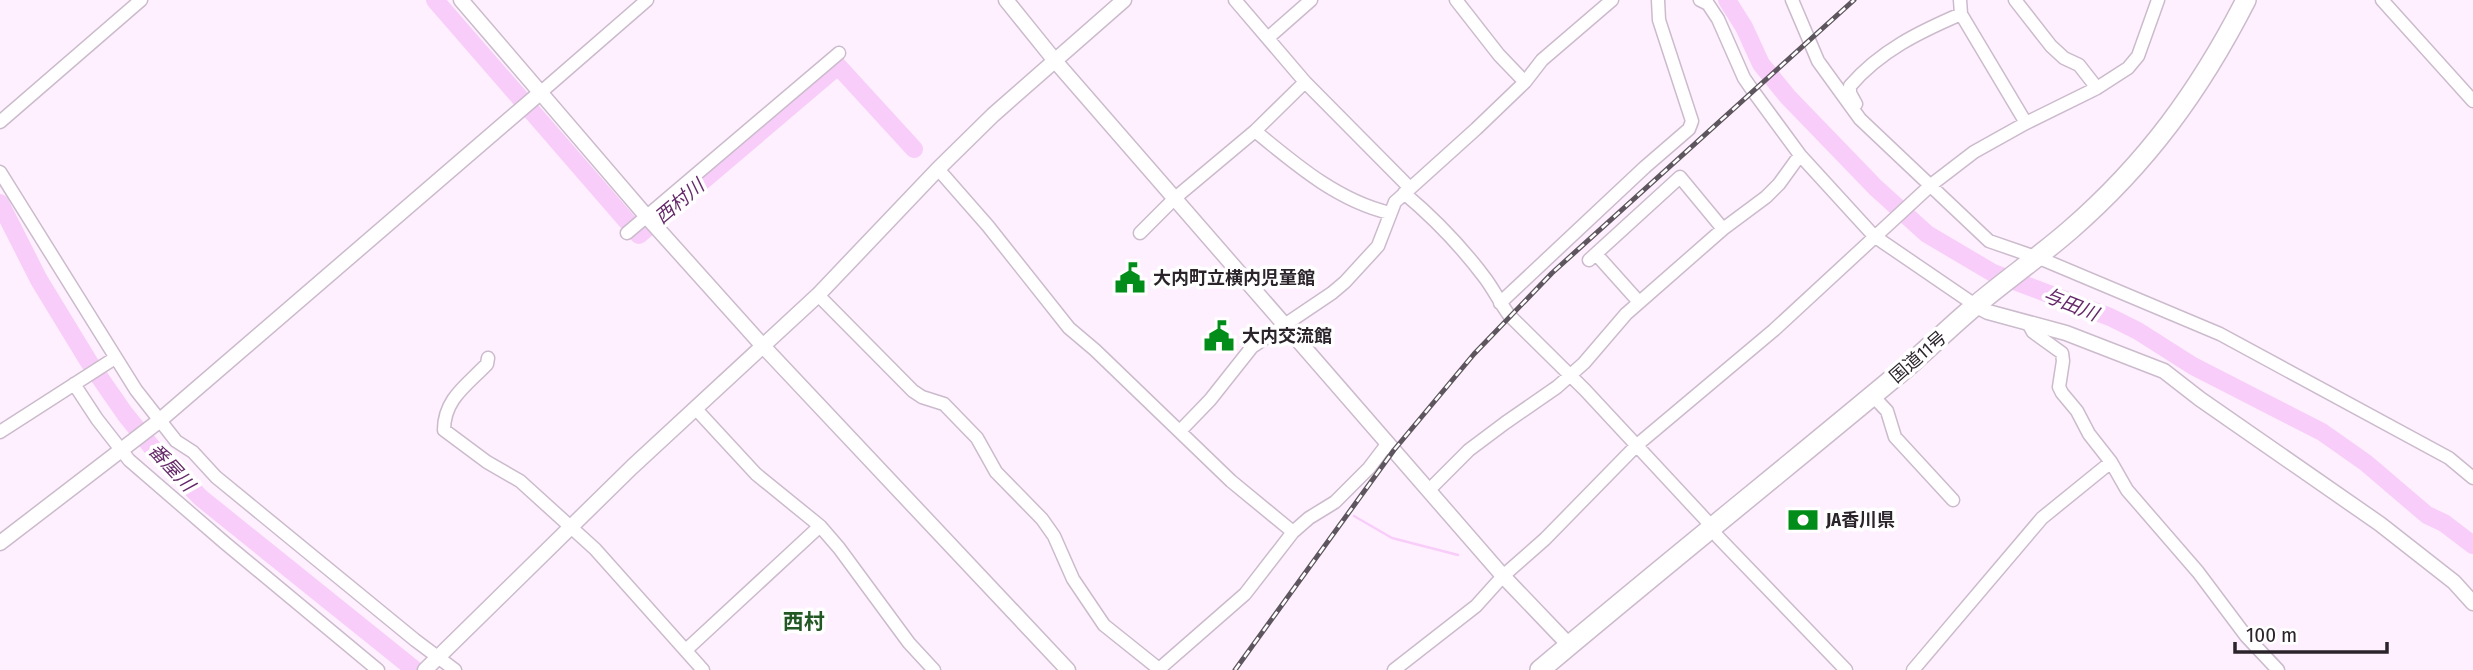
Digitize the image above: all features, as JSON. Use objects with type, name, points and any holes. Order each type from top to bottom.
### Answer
[{"type":"highway","name":"国道11号","points":[[1540,670],[1872,395],[1982,300],[2068,232],[2105,198],[2153,147],[2209,68],[2246,0]]},
{"type":"street","points":[[0,122],[141,0]]},
{"type":"street","points":[[461,0],[648,218],[763,346],[1068,670]]},
{"type":"street","points":[[0,543],[157,422],[647,0]]},
{"type":"street","points":[[1006,0],[1056,62],[1503,576],[1569,646]]},
{"type":"street","points":[[432,663],[570,527],[818,295],[937,169],[993,115],[1124,0]]},
{"type":"street","points":[[1235,0],[1305,82],[1457,243],[1488,281],[1500,303],[1637,445],[1711,528],[1846,670]]},
{"type":"street","points":[[1269,37],[1311,0]]},
{"type":"street","points":[[1456,0],[1499,55],[1525,82]]},
{"type":"street","points":[[1180,431],[1210,400],[1252,347],[1345,282],[1378,246],[1395,202],[1525,82],[1542,60],[1612,0]]},
{"type":"street","points":[[1500,303],[1689,129],[1692,121],[1658,5],[1671,0]]},
{"type":"street","points":[[1700,0],[1708,4],[1718,19],[1752,91],[1800,155],[1877,233],[1982,300],[1988,312],[2066,333],[2164,371],[2200,400],[2380,524],[2454,582],[2473,603]]},
{"type":"street","points":[[1792,0],[1818,61],[1860,119],[1989,241],[2220,334],[2449,458],[2473,478]]},
{"type":"street","points":[[1960,0],[1961,14],[2026,123]]},
{"type":"street","points":[[2015,0],[2051,46],[2064,58],[2079,65],[2097,88]]},
{"type":"street","points":[[1399,668],[1468,613],[1637,445],[1774,330],[1929,187],[1974,152],[2097,88],[2133,63],[2158,0]]},
{"type":"street","points":[[2383,0],[2473,101]]},
{"type":"street","points":[[1860,119],[1860,109],[1850,93],[1850,86],[1857,77],[1902,41],[1961,14]]},
{"type":"street","points":[[627,233],[648,218],[839,53]]},
{"type":"street","points":[[1140,233],[1175,198],[1255,131],[1305,82]]},
{"type":"street","points":[[1255,131],[1310,176],[1374,209],[1390,213]]},
{"type":"street","points":[[1430,489],[1469,450],[1570,376],[1639,302],[1723,229],[1766,197],[1800,155]]},
{"type":"street","points":[[937,169],[996,236],[1069,328],[1231,481],[1293,532]]},
{"type":"street","points":[[0,172],[114,359],[157,422],[176,441],[193,452],[216,477],[415,640],[432,663],[455,670]]},
{"type":"street","points":[[1639,302],[1592,257],[1679,177],[1723,229]]},
{"type":"street","points":[[818,295],[913,391],[944,404],[977,438],[996,472],[1042,519],[1054,536],[1073,579],[1104,625],[1158,670],[1245,594],[1293,532],[1308,518],[1335,502],[1369,468],[1388,443]]},
{"type":"street","points":[[2028,323],[2034,332],[2062,353],[2059,387],[2127,490],[2199,572],[2246,636],[2278,670]]},
{"type":"street","points":[[488,358],[487,364],[450,402],[444,415],[444,430],[487,462],[520,481],[595,549],[703,670]]},
{"type":"street","points":[[0,432],[114,359]]},
{"type":"street","points":[[75,383],[124,449],[157,485],[378,670]]},
{"type":"street","points":[[1872,395],[1887,411],[1895,437],[1953,500]]},
{"type":"street","points":[[695,408],[756,474],[820,526],[909,643],[934,670]]},
{"type":"street","points":[[1913,670],[2042,517],[2111,462]]},
{"type":"street","points":[[687,650],[820,526]]},
{"type":"waterway","name":"西村川","points":[[435,0],[639,235],[838,66],[914,149]]},
{"type":"waterway","name":"与田川","points":[[1727,0],[1744,27],[1761,64],[1788,97],[1876,188],[1927,234],[1993,273],[2110,317],[2138,331],[2193,366],[2322,432],[2366,463],[2427,515],[2444,523],[2473,545]]},
{"type":"waterway","name":"番屋川","points":[[0,203],[39,280],[89,362],[155,451],[201,498],[415,670]]},
{"type":"waterway","points":[[1354,516],[1392,538],[1458,555]]},
{"type":"railway","points":[[1235,670],[1394,450],[1474,354],[1552,273],[1854,0]]},
{"type":"place","name":"大内町立横内児童館","points":[[1130,278]]},
{"type":"place","name":"大内交流館","points":[[1219,336]]},
{"type":"place","name":"JA香川県","points":[[1803,520]]},
{"type":"district","name":"西村","points":[[804,622]]}]
